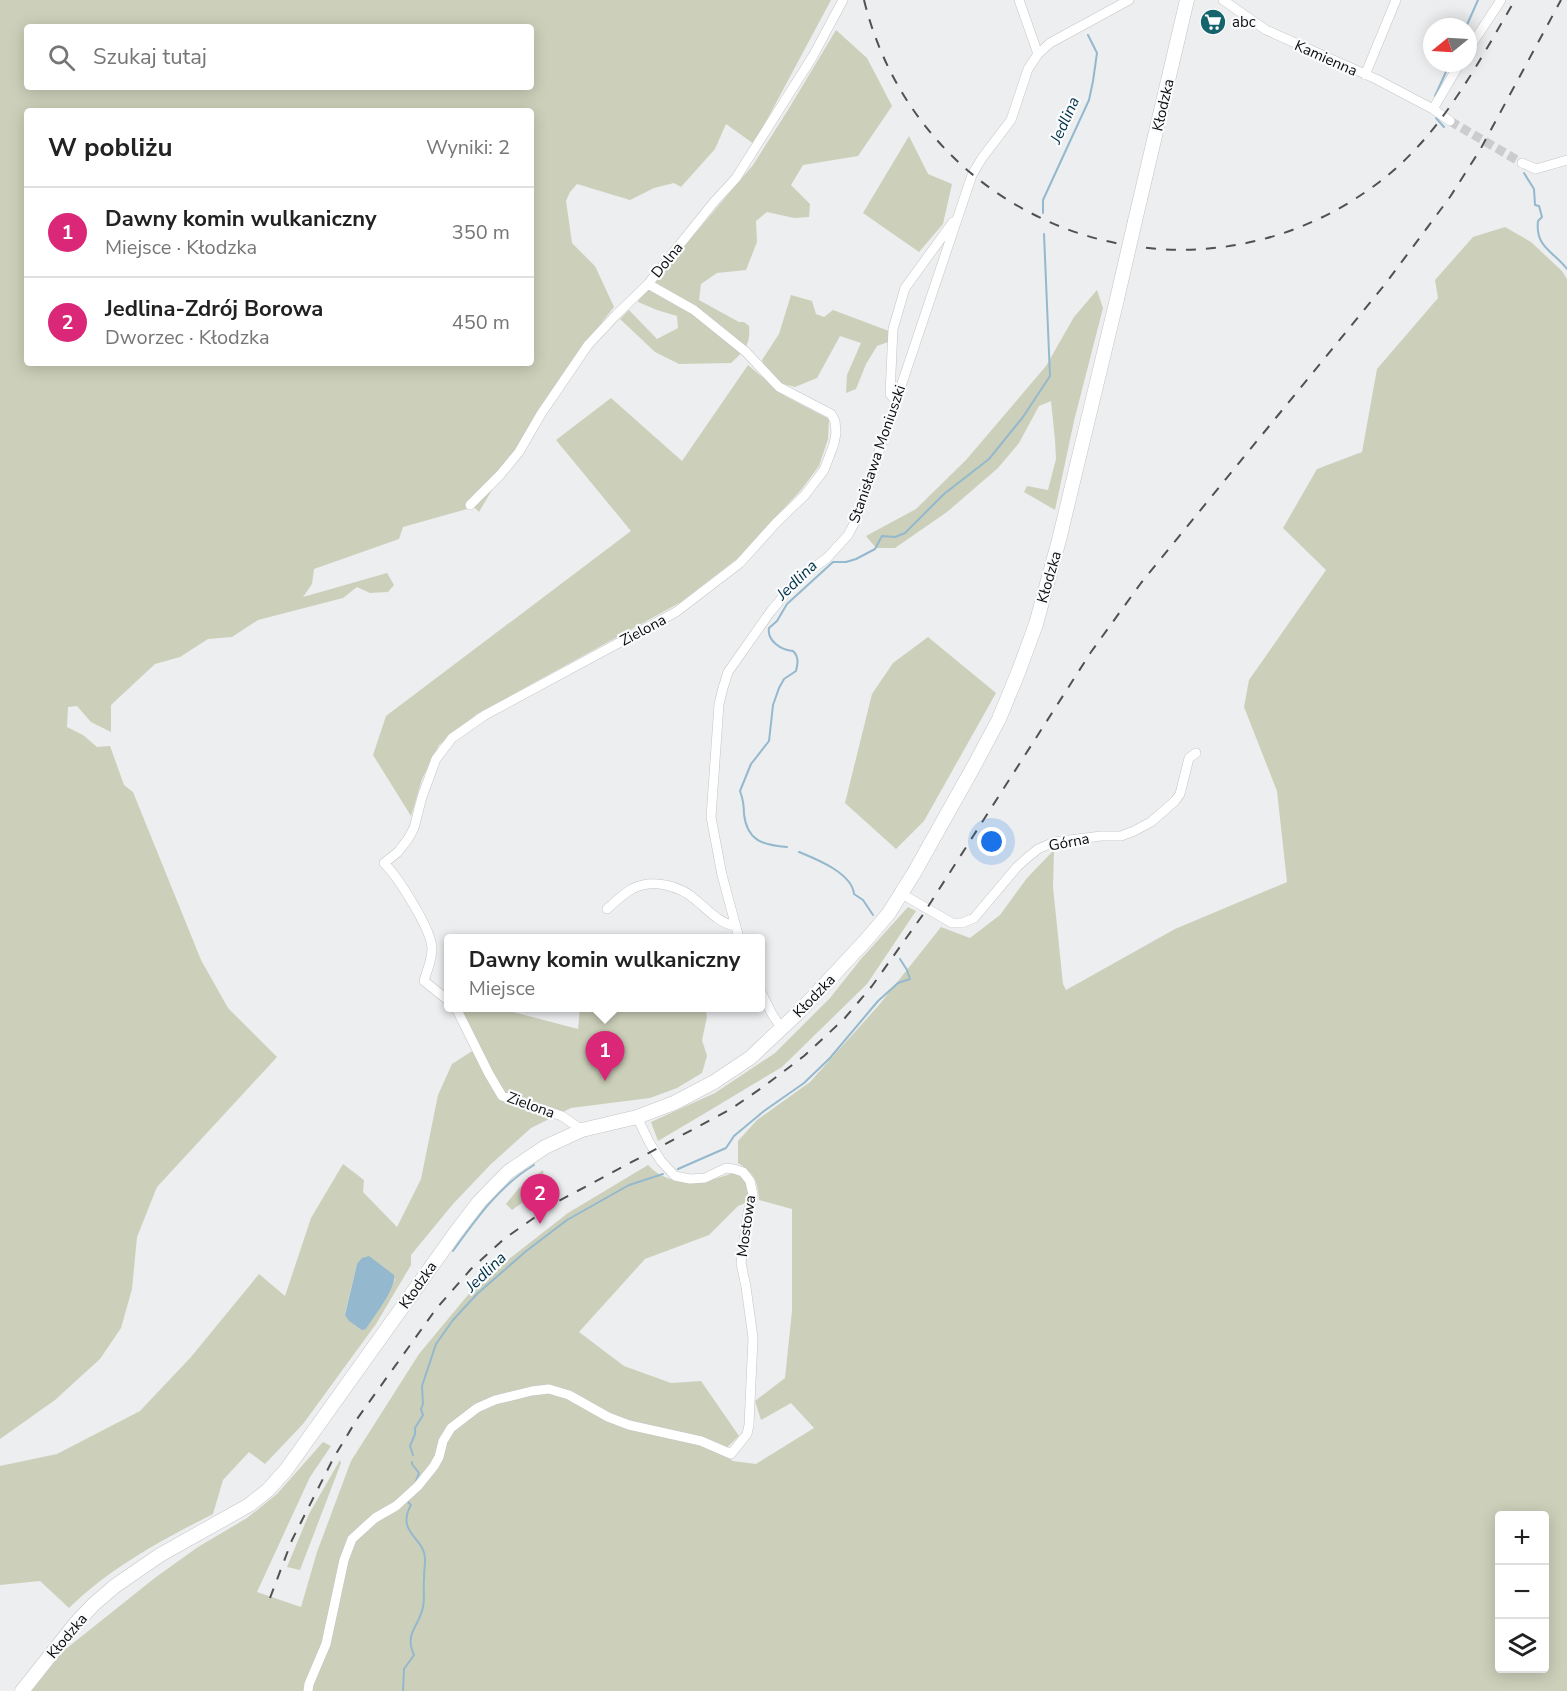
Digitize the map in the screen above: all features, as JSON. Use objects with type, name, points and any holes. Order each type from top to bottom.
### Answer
[{"type":"main road","name":"Kłodzka","points":[[22,1691],[76,1623],[115,1586],[160,1555],[249,1504],[268,1490],[300,1452],[456,1232],[479,1202],[508,1172],[545,1147],[582,1130],[637,1117],[674,1103],[714,1082],[750,1058],[782,1029],[867,939],[902,894],[999,719],[1035,624],[1059,540],[1118,299],[1187,0]]},
{"type":"street","name":"Dolna","points":[[470,505],[519,452],[541,414],[588,345],[648,284],[710,206],[736,178],[813,56],[843,0]]},
{"type":"street","points":[[1019,0],[1038,54]]},
{"type":"street","name":"Stanisława Moniuszki","points":[[737,934],[722,875],[711,818],[719,704],[728,672],[797,580],[827,558],[848,535],[856,520],[972,175],[1011,120],[1028,69],[1038,54],[1050,43],[1129,0]]},
{"type":"street","name":"Kamienna","points":[[1223,0],[1266,30],[1365,75],[1450,121]]},
{"type":"street","points":[[1365,75],[1396,0]]},
{"type":"street","points":[[1477,37],[1501,0]]},
{"type":"street","points":[[1433,110],[1455,72]]},
{"type":"street","points":[[1522,163],[1536,170],[1567,160]]},
{"type":"street","points":[[896,401],[890,394],[893,329],[905,288],[958,216]]},
{"type":"street","name":"Zielona","points":[[444,997],[424,981],[432,948],[429,935],[403,886],[384,863],[398,852],[414,828],[436,759],[452,738],[485,715],[676,612],[701,593],[740,563],[776,523],[806,495],[824,470],[829,458],[836,433],[836,421],[831,414],[779,387],[748,349],[694,310],[648,284]]},
{"type":"street","name":"Górna","points":[[902,894],[952,923],[962,923],[974,918],[1017,867],[1038,849],[1054,842],[1121,836],[1150,822],[1175,801],[1189,758],[1196,753]]},
{"type":"street","points":[[607,909],[632,889],[657,884],[672,886],[690,894],[724,924],[735,926]]},
{"type":"street","points":[[765,1000],[782,1029]]},
{"type":"street","name":"Zielona","points":[[458,1012],[502,1096],[562,1116],[582,1130]]},
{"type":"street","name":"Mostowa","points":[[308,1691],[326,1644],[344,1560],[352,1539],[375,1518],[396,1506],[418,1486],[434,1466],[443,1441],[451,1428],[477,1408],[495,1400],[549,1389],[569,1395],[608,1417],[629,1425],[701,1441],[731,1454],[747,1434],[753,1338],[741,1263],[748,1212],[753,1195],[750,1181],[743,1172],[726,1168],[705,1178],[690,1179],[675,1176],[661,1161],[637,1117]]},
{"type":"green space","points":[[0,0],[831,0],[754,144],[726,124],[715,149],[681,187],[674,183],[654,188],[630,200],[577,184],[570,192],[566,201],[572,243],[595,266],[614,307],[559,382],[479,512],[474,507],[403,527],[399,539],[314,569],[312,584],[303,597],[387,573],[394,585],[388,592],[370,593],[357,587],[343,598],[258,620],[232,637],[208,639],[180,657],[155,664],[111,705],[111,732],[91,722],[77,706],[68,707],[67,727],[83,735],[97,747],[110,746],[124,785],[133,792],[201,960],[228,1008],[277,1057],[157,1187],[137,1237],[132,1289],[121,1328],[100,1359],[55,1400],[0,1439]]},
{"type":"green space","points":[[836,30],[867,58],[892,106],[858,156],[803,165],[791,185],[810,204],[809,217],[794,218],[767,212],[756,221],[757,242],[746,270],[717,273],[701,284],[699,300],[749,326],[748,343],[740,355],[731,363],[679,364],[655,352],[620,319],[629,310],[657,339],[678,328],[677,316],[638,302],[642,291],[676,256],[753,165]]},
{"type":"green space","points":[[909,136],[928,174],[952,184],[943,224],[919,252],[863,213]]},
{"type":"green space","points":[[1505,227],[1531,242],[1562,271],[1567,279],[1567,1691],[31,1691],[62,1652],[156,1577],[198,1547],[247,1518],[277,1494],[323,1442],[331,1446],[310,1477],[257,1592],[301,1607],[317,1552],[351,1461],[419,1354],[472,1290],[495,1270],[568,1213],[648,1165],[669,1179],[686,1183],[703,1182],[743,1172],[750,1181],[748,1202],[738,1206],[709,1235],[645,1259],[579,1332],[624,1366],[671,1383],[701,1381],[739,1436],[721,1453],[733,1461],[756,1464],[814,1428],[791,1403],[761,1420],[755,1401],[785,1378],[792,1311],[792,1209],[759,1200],[754,1178],[738,1163],[738,1141],[757,1120],[810,1082],[879,1005],[941,927],[970,938],[1000,915],[1027,878],[1054,850],[1053,887],[1063,984],[1066,990],[1175,929],[1287,882],[1277,791],[1244,707],[1249,680],[1326,570],[1283,528],[1317,469],[1362,452],[1377,369],[1438,298],[1435,280],[1473,237]]},
{"type":"green space","points":[[1097,290],[1103,308],[1074,421],[1055,510],[1024,492],[1027,486],[1048,490],[1056,459],[1051,401],[1039,406],[1019,443],[998,468],[947,512],[895,548],[876,548],[866,536],[916,509],[966,460],[1046,366],[1074,317]]},
{"type":"green space","points":[[791,295],[812,301],[816,314],[824,317],[833,310],[889,331],[888,342],[877,346],[866,364],[856,389],[846,393],[847,375],[861,343],[840,336],[817,378],[795,387],[779,383],[767,373],[762,360],[779,334]]},
{"type":"green space","points":[[748,365],[785,396],[829,419],[828,439],[819,466],[801,490],[738,558],[681,602],[477,714],[439,745],[422,779],[411,816],[373,755],[386,716],[631,531],[556,440],[611,398],[682,461]]},
{"type":"green space","points":[[928,637],[996,693],[924,821],[896,849],[845,803],[872,694],[893,663]]},
{"type":"green space","points":[[908,907],[916,911],[867,984],[782,1067],[658,1141],[651,1122],[715,1093],[775,1053],[830,998],[861,959]]},
{"type":"green space","points":[[461,1012],[513,1012],[578,1029],[580,1012],[706,1012],[707,1017],[702,1040],[707,1056],[702,1073],[677,1088],[650,1098],[571,1108],[531,1128],[491,1164],[453,1204],[411,1255],[411,1265],[376,1324],[303,1424],[265,1464],[249,1452],[223,1480],[213,1514],[156,1544],[120,1567],[69,1608],[40,1581],[0,1585],[0,1466],[57,1454],[140,1411],[191,1357],[259,1274],[285,1296],[311,1218],[343,1164],[364,1180],[363,1192],[397,1227],[421,1179],[438,1095],[452,1064],[480,1046]],"holes":[[[357,1264],[395,1279],[366,1328],[345,1314]]]},
{"type":"green space","points":[[543,1170],[544,1181],[533,1195],[512,1210],[506,1204],[519,1188]]},
{"type":"green space","points":[[340,1460],[341,1463],[300,1570],[287,1567],[309,1514]]},
{"type":"water","points":[[369,1256],[394,1275],[394,1281],[384,1302],[366,1329],[362,1330],[349,1321],[345,1315],[357,1264],[362,1258]]},
{"type":"waterway","points":[[1470,18],[1478,0]]},
{"type":"waterway","name":"Jedlina","points":[[1043,213],[1043,200],[1089,100],[1097,53],[1088,35]]},
{"type":"waterway","points":[[1435,96],[1446,72]]},
{"type":"waterway","points":[[1436,118],[1444,127]]},
{"type":"waterway","points":[[1524,173],[1534,189],[1535,205],[1539,206],[1542,217],[1538,221],[1539,237],[1546,248],[1567,269]]},
{"type":"waterway","name":"Jedlina","points":[[787,847],[764,843],[753,836],[746,823],[740,791],[751,764],[769,741],[773,705],[779,688],[784,679],[796,671],[795,653],[776,644],[770,637],[769,628],[777,621],[787,604],[833,562],[856,559],[875,549],[882,536],[895,537],[905,533],[944,494],[989,459],[1023,417],[1050,376],[1044,234]]},
{"type":"waterway","name":"Jedlina","points":[[799,852],[840,873],[852,886],[854,894],[863,900],[873,915]]},
{"type":"waterway","name":"Jedlina","points":[[678,1169],[726,1148],[734,1136],[764,1111],[804,1083],[830,1058],[878,1001],[898,983],[910,979],[900,959]]},
{"type":"waterway","points":[[453,1251],[499,1193],[521,1173],[534,1165]]},
{"type":"waterway","name":"Jedlina","points":[[413,1455],[410,1446],[415,1428],[423,1415],[422,1386],[436,1344],[453,1320],[477,1294],[525,1252],[567,1220],[629,1185],[663,1174]]},
{"type":"waterway","name":"Jedlina","points":[[412,1462],[419,1473],[416,1481]]},
{"type":"waterway","name":"Jedlina","points":[[403,1691],[404,1669],[414,1655],[411,1635],[421,1614],[424,1600],[424,1552],[407,1522],[407,1514],[411,1505],[408,1502],[409,1499]]},
{"type":"tunnel","points":[[1450,121],[1522,163]]},
{"type":"railway","points":[[864,0],[894,79],[941,144],[1000,195],[1069,230],[1144,248],[1222,247],[1300,227],[1374,186],[1418,147],[1437,124],[1470,76],[1515,0]]},
{"type":"railway","points":[[270,1598],[292,1540],[333,1459],[357,1419],[436,1309],[471,1269],[504,1239],[555,1203],[731,1109],[763,1087],[804,1056],[844,1019],[872,986],[922,916],[1091,652],[1141,583],[1386,283],[1450,197],[1480,150],[1561,0]]},
{"type":"place","name":"abc","points":[[1213,22]]},
{"type":"place","name":"Dawny komin wulkaniczny","points":[[605,1081]]},
{"type":"place","name":"Jedlina-Zdrój Borowa","points":[[540,1224]]}]
